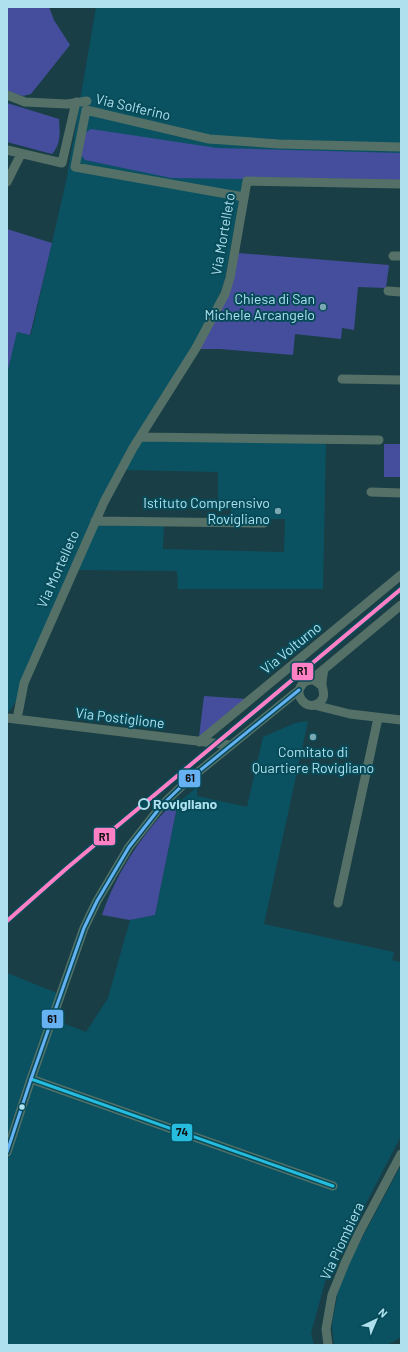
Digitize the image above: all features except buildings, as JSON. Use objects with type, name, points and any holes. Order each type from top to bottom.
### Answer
[{"type":"street","points":[[7,95],[25,102],[67,104],[87,101]]},
{"type":"street","points":[[7,150],[62,163],[76,102]]},
{"type":"street","name":"Via Solferino","points":[[244,197],[75,167],[86,110],[209,139],[279,144],[401,147]]},
{"type":"street","points":[[7,182],[21,154]]},
{"type":"street","name":"Via Mortelleto","points":[[17,719],[24,683],[104,502],[140,437],[196,348],[225,294],[230,278],[247,181],[401,184]]},
{"type":"street","points":[[388,291],[401,292]]},
{"type":"street","points":[[342,379],[401,380]]},
{"type":"street","points":[[140,437],[379,440]]},
{"type":"street","points":[[371,492],[401,493]]},
{"type":"street","points":[[95,521],[264,523]]},
{"type":"street","name":"Via Volturno","points":[[199,742],[401,575]]},
{"type":"street","points":[[7,1152],[84,928],[97,901],[129,847],[153,816],[187,782],[299,690],[303,683],[311,680],[401,605]]},
{"type":"street","points":[[314,705],[322,699],[324,669]]},
{"type":"street","points":[[311,680],[318,682],[323,690],[328,704],[334,710]]},
{"type":"street","points":[[299,690],[299,696],[302,702]]},
{"type":"street","points":[[283,703],[292,701],[302,702],[308,705],[314,705],[350,714],[401,720]]},
{"type":"street","name":"Via Postiglione","points":[[7,718],[230,746]]},
{"type":"street","points":[[338,903],[378,718]]},
{"type":"street","points":[[31,1079],[333,1186]]},
{"type":"street","name":"Via Piombiera","points":[[328,1345],[326,1329],[332,1295],[359,1233],[401,1154]]},
{"type":"shaded area","points":[[7,7],[49,7],[54,20],[70,45],[31,94],[23,96],[7,91]]},
{"type":"shaded area","points":[[96,7],[401,7],[401,180],[247,177],[243,180],[224,284],[217,300],[196,340],[135,438],[97,507],[97,525],[164,526],[163,549],[284,552],[285,519],[231,519],[231,504],[218,504],[218,472],[125,470],[143,439],[326,443],[323,589],[178,589],[177,571],[69,570],[17,700],[7,714],[7,374],[17,332],[31,335],[67,177]]},
{"type":"shaded area","points":[[7,103],[59,119],[60,134],[57,146],[52,154],[7,142]]},
{"type":"shaded area","points":[[91,129],[217,148],[401,153],[401,180],[249,177],[242,179],[171,178],[85,160],[81,155],[83,140],[85,134]]},
{"type":"shaded area","points":[[7,229],[52,243],[30,335],[17,332],[7,374]]},
{"type":"shaded area","points":[[238,253],[389,265],[386,288],[358,287],[354,330],[342,328],[341,339],[295,334],[293,355],[220,349],[198,349]]},
{"type":"shaded area","points":[[384,444],[401,444],[401,477],[384,477]]},
{"type":"shaded area","points":[[204,696],[247,699],[199,737]]},
{"type":"shaded area","points":[[308,721],[264,924],[394,952],[392,960],[401,962],[401,1136],[325,1282],[311,1333],[314,1345],[7,1345],[7,973],[57,993],[65,1024],[86,1032],[108,998],[130,920],[155,915],[178,803],[197,787],[197,796],[247,807],[263,737],[295,723]]},
{"type":"shaded area","points":[[179,797],[155,915],[130,920],[102,915],[108,898],[124,866],[133,852],[154,823]]},
{"type":"shaded area","points":[[401,1165],[401,1337],[387,1345],[334,1345],[332,1325],[338,1291],[353,1255]]},
{"type":"transit line","name":"R1","points":[[7,921],[67,868],[401,589]]},
{"type":"transit line","name":"61","points":[[7,1152],[84,928],[97,901],[129,847],[162,805],[187,781],[299,690]]},
{"type":"transit line","name":"74","points":[[31,1079],[333,1186]]},
{"type":"place","name":"Chiesa di San Michele Arcangelo","points":[[323,307]]},
{"type":"place","name":"Istituto Comprensivo Rovigliano","points":[[278,511]]},
{"type":"place","name":"Comitato di Quartiere Rovigliano","points":[[313,737]]},
{"type":"place","name":"Rovigliano","points":[[144,804]]}]
